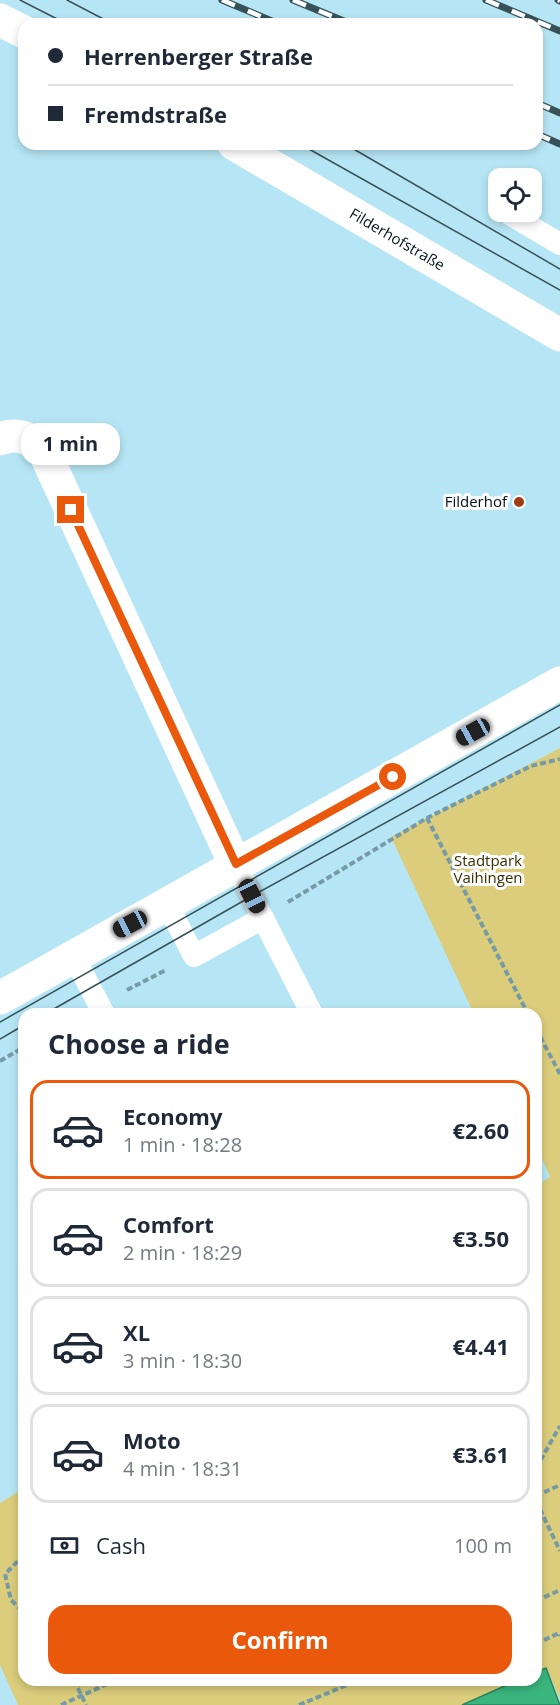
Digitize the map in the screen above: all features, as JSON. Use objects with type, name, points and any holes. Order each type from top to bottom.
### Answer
[{"type":"street","points":[[0,20],[18,29]]},
{"type":"street","name":"Filderhofstraße","points":[[244,150],[560,335]]},
{"type":"street","points":[[0,439],[8,435],[26,437],[42,447],[236,864]]},
{"type":"street","points":[[0,998],[560,683]]},
{"type":"lane","points":[[523,222],[560,244]]},
{"type":"lane","points":[[236,864],[309,1008]]},
{"type":"lane","points":[[167,904],[194,956],[263,918]]},
{"type":"lane","points":[[73,955],[101,1008]]},
{"type":"path","points":[[263,918],[427,818],[531,766],[560,759]]},
{"type":"path","points":[[427,818],[525,1008]]},
{"type":"path","points":[[104,1008],[194,956]]},
{"type":"path","points":[[542,1040],[560,1074]]},
{"type":"path","points":[[0,1061],[18,1050]]},
{"type":"path","points":[[542,1458],[560,1426]]},
{"type":"path","points":[[542,1495],[560,1485]]},
{"type":"path","points":[[542,1511],[560,1551]]},
{"type":"path","points":[[554,1538],[560,1535]]},
{"type":"path","points":[[18,1561],[4,1574],[11,1599],[18,1606]]},
{"type":"path","points":[[542,1599],[560,1590]]},
{"type":"path","points":[[542,1641],[559,1634],[560,1636]]},
{"type":"path","points":[[77,1686],[86,1705]]},
{"type":"path","points":[[61,1705],[103,1686]]},
{"type":"path","points":[[299,1705],[345,1686]]},
{"type":"green space","name":"Stadtpark Vaihingen","points":[[560,748],[560,1699],[546,1668],[542,1670],[542,1182],[550,1177],[542,1159],[542,1008],[471,1008],[391,837]]},
{"type":"green space","points":[[18,1492],[18,1686],[505,1686],[462,1705],[18,1705],[0,1665],[0,1503]]},
{"type":"shaded area","points":[[546,1668],[560,1705],[462,1705],[505,1686],[542,1686],[542,1670]]},
{"type":"tram line","points":[[20,0],[55,18]]},
{"type":"tram line","points":[[67,0],[102,18]]},
{"type":"tram line","points":[[311,150],[560,290]]},
{"type":"tram line","points":[[355,150],[560,269]]},
{"type":"tram line","points":[[25,1008],[560,705]]},
{"type":"tram line","points":[[56,1008],[252,896],[560,727]]},
{"type":"tram line","points":[[0,1022],[18,1012]]},
{"type":"tram line","points":[[0,1039],[18,1028]]},
{"type":"railway","points":[[222,0],[265,18]]},
{"type":"railway","points":[[293,0],[336,18]]},
{"type":"railway","points":[[486,0],[529,18]]},
{"type":"railway","points":[[543,24],[560,31]]},
{"type":"railway","points":[[543,106],[560,113]]},
{"type":"railway","points":[[543,137],[560,144]]},
{"type":"place","name":"Filderhof","points":[[519,502]]},
{"type":"route","points":[[71,510],[236,864],[393,777]]}]
